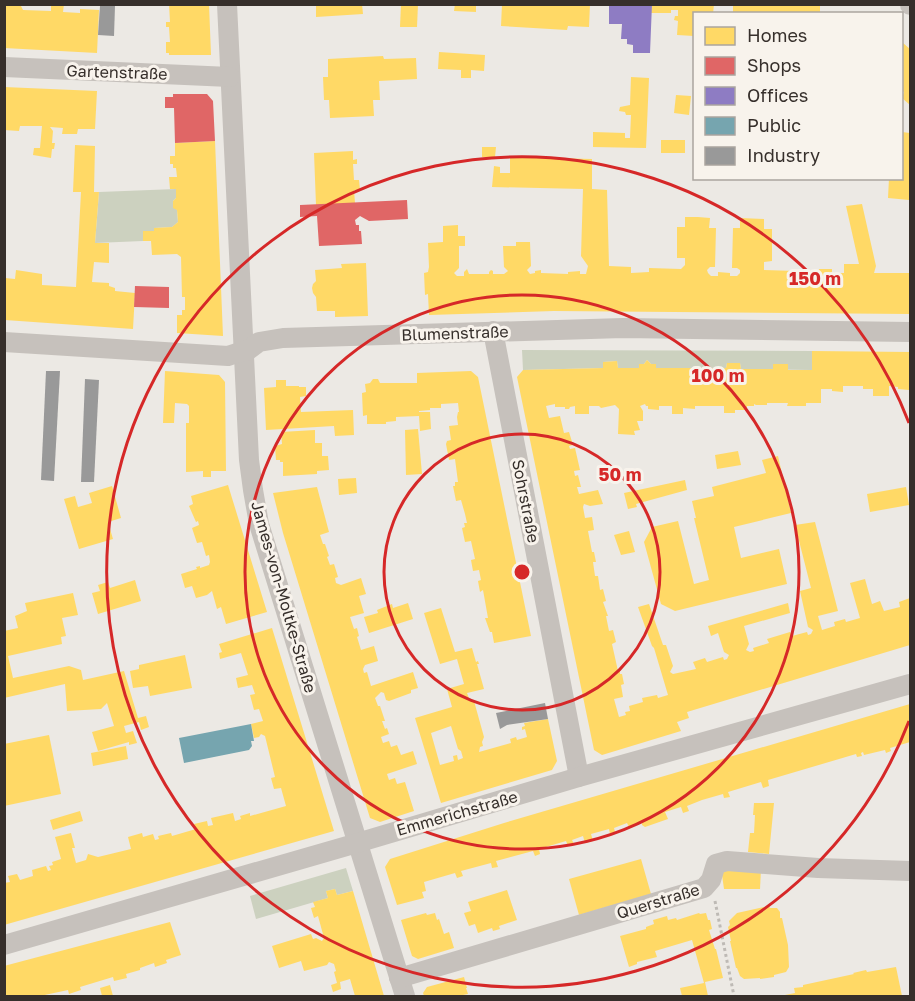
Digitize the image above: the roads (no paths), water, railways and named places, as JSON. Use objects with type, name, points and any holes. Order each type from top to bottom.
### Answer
[{"type":"street","name":"James-von-Moltke-Straße","points":[[226,4],[252,490],[259,524],[402,987]]},
{"type":"street","name":"Gartenstraße","points":[[4,67],[230,77]]},
{"type":"street","name":"Blumenstraße","points":[[4,342],[228,356],[250,349],[259,342],[283,338],[623,328],[910,332]]},
{"type":"street","name":"Sohrstraße","points":[[493,331],[579,777]]},
{"type":"street","name":"Emmerichstraße","points":[[4,945],[579,777],[910,684]]},
{"type":"street","name":"Querstraße","points":[[402,987],[704,888],[711,880],[716,864],[727,861],[818,868],[910,871]]}]
